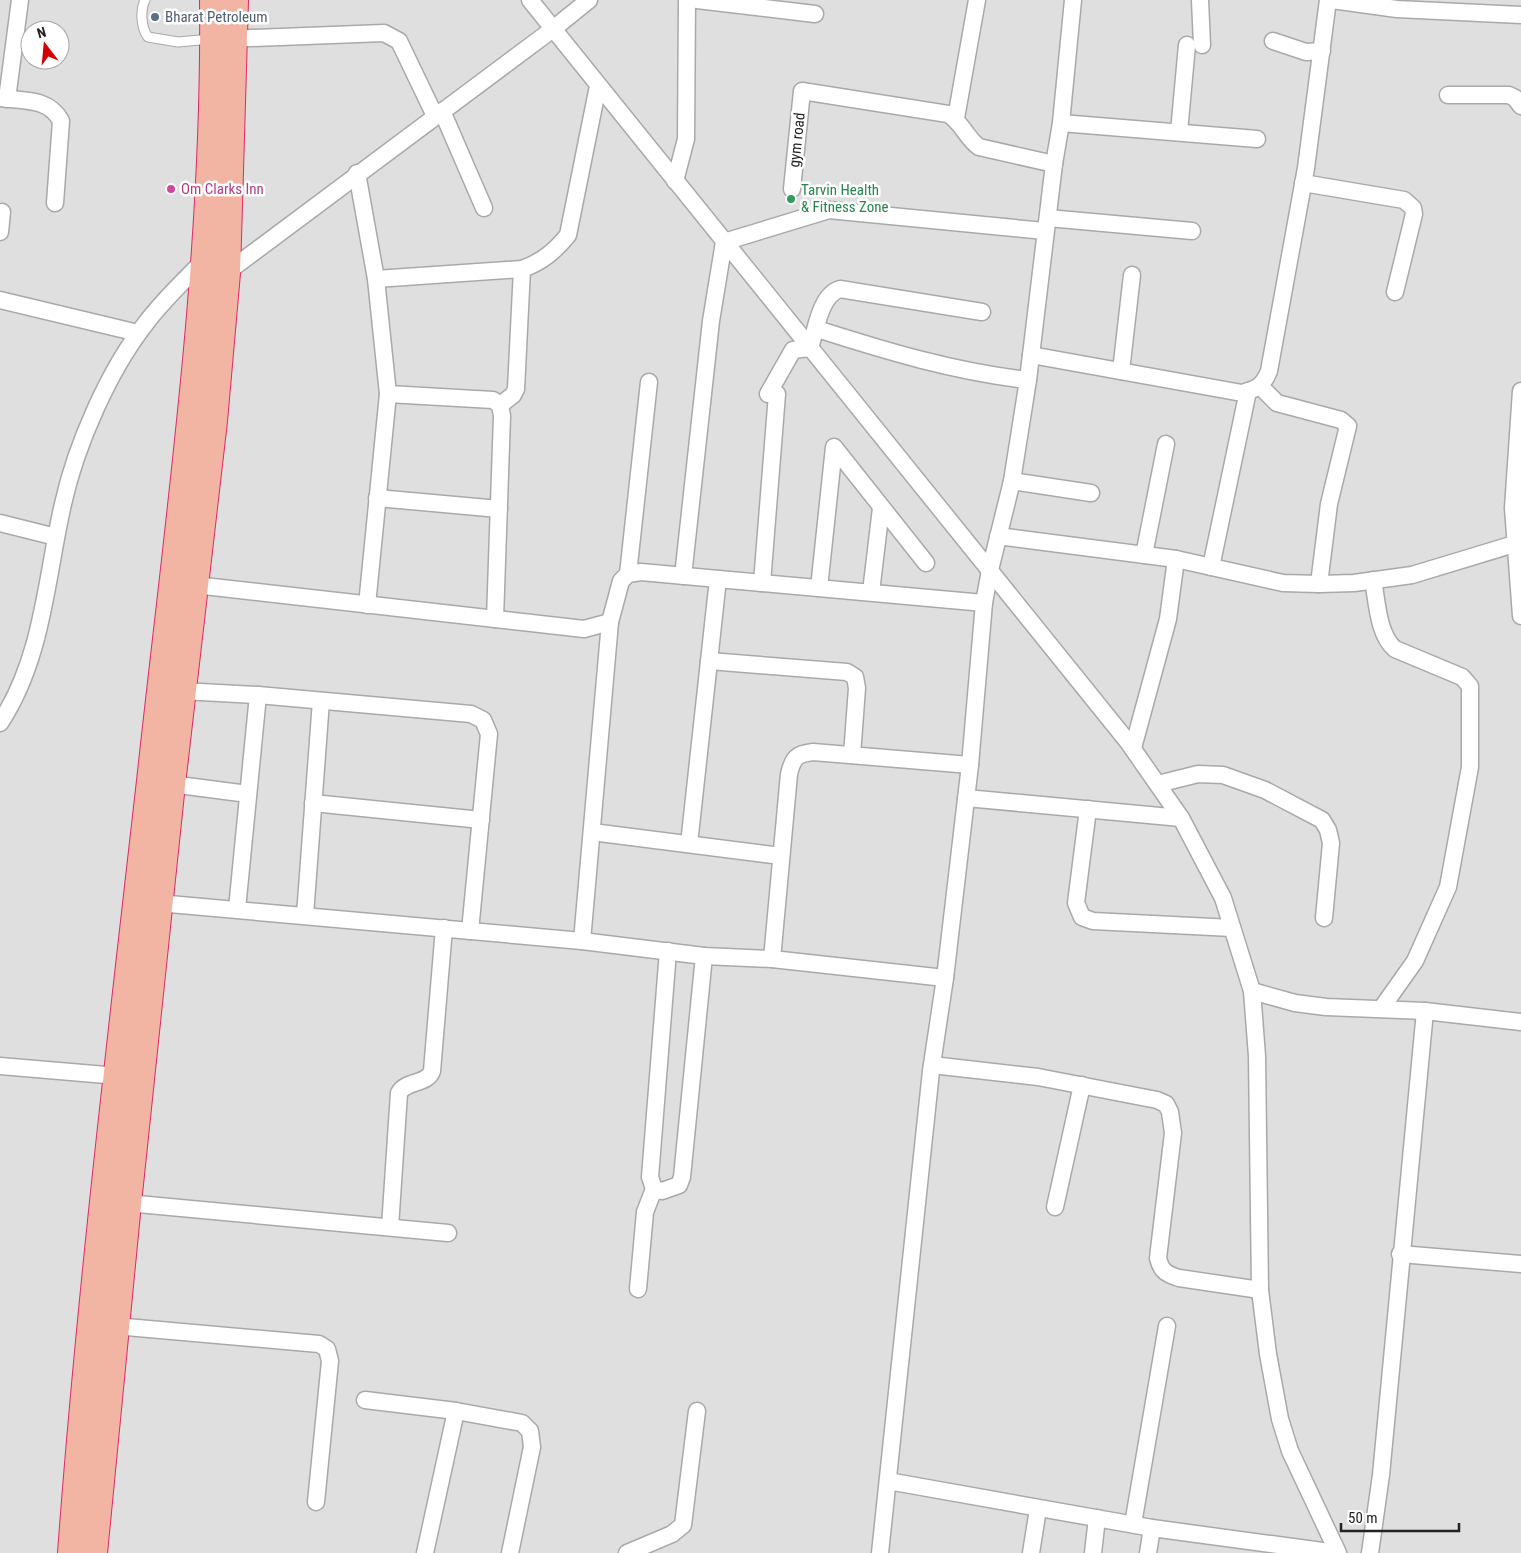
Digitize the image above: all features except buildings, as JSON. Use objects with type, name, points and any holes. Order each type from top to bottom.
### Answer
[{"type":"highway","points":[[93,1553],[126,1203],[171,784],[195,585],[216,265],[222,39],[214,0]]},
{"type":"highway","points":[[222,39],[234,0]]},
{"type":"highway","points":[[72,1553],[118,1076],[175,583],[216,265]]},
{"type":"street","points":[[20,0],[3,98],[43,103],[56,111],[61,121],[55,203]]},
{"type":"street","points":[[530,0],[1133,748],[1181,818],[1223,898],[1252,991],[1257,1056],[1260,1290],[1268,1354],[1280,1419],[1304,1484],[1337,1553],[1253,1548],[1133,1524],[1038,1509],[888,1481]]},
{"type":"street","points":[[0,723],[11,707],[31,660],[56,537],[74,465],[110,376],[138,333],[216,265],[357,173],[553,29],[589,0]]},
{"type":"street","points":[[675,181],[686,139],[687,0]]},
{"type":"street","points":[[697,0],[815,14]]},
{"type":"street","points":[[977,0],[956,118],[972,142],[979,147],[1054,164]]},
{"type":"street","points":[[880,1553],[932,1065],[945,978],[970,764],[984,602],[1012,480],[1028,380],[1054,164],[1061,123],[1073,0]]},
{"type":"street","points":[[1179,132],[1195,45],[1200,0]]},
{"type":"street","points":[[1211,567],[1254,388],[1269,371],[1303,183],[1330,0],[1397,9],[1521,15]]},
{"type":"street","points":[[222,39],[384,34],[393,36],[400,41],[439,113],[484,208]]},
{"type":"street","points":[[1273,41],[1306,52],[1322,51]]},
{"type":"street","points":[[376,279],[522,269],[537,264],[557,249],[568,235],[598,86]]},
{"type":"street","name":"gym road","points":[[792,189],[802,91],[948,114],[956,118]]},
{"type":"street","points":[[1448,95],[1509,95],[1516,98],[1521,106]]},
{"type":"street","points":[[1061,123],[1257,138]]},
{"type":"street","points":[[357,173],[376,279],[388,394],[367,605]]},
{"type":"street","points":[[1303,183],[1404,200],[1409,203],[1414,214],[1395,292]]},
{"type":"street","points":[[724,242],[829,210],[1047,225],[1192,231]]},
{"type":"street","points":[[0,232],[2,212]]},
{"type":"street","points":[[684,576],[711,321],[724,242]]},
{"type":"street","points":[[500,405],[513,395],[518,376],[522,269]]},
{"type":"street","points":[[1122,371],[1132,275]]},
{"type":"street","points":[[810,348],[826,299],[833,291],[840,289],[982,312]]},
{"type":"street","points":[[0,300],[138,333]]},
{"type":"street","points":[[817,329],[935,365],[1028,380]]},
{"type":"street","points":[[762,583],[772,394],[793,350],[810,348]]},
{"type":"street","points":[[1031,355],[1242,392],[1254,388]]},
{"type":"street","points":[[628,574],[649,382]]},
{"type":"street","points":[[1254,388],[1277,403],[1341,420],[1348,426],[1332,486],[1319,584]]},
{"type":"street","points":[[1521,390],[1513,484],[1521,616]]},
{"type":"street","points":[[388,394],[493,400],[500,405],[502,416],[494,619]]},
{"type":"street","points":[[1144,555],[1166,444]]},
{"type":"street","points":[[819,588],[832,447],[836,447],[881,508],[926,563]]},
{"type":"street","points":[[1012,480],[1091,493]]},
{"type":"street","points":[[377,498],[499,509]]},
{"type":"street","points":[[871,592],[881,508]]},
{"type":"street","points":[[0,523],[56,537]]},
{"type":"street","points":[[998,536],[1176,560],[1283,582],[1319,584],[1412,575],[1518,544]]},
{"type":"street","points":[[1133,748],[1168,619],[1176,560]]},
{"type":"street","points":[[582,941],[610,622],[621,581],[628,574],[641,572],[984,602]]},
{"type":"street","points":[[689,844],[718,579]]},
{"type":"street","points":[[1373,580],[1384,635],[1389,644],[1395,649],[1462,677],[1472,690],[1469,781],[1448,887],[1416,961],[1381,1009]]},
{"type":"street","points":[[195,585],[584,629],[610,622]]},
{"type":"street","points":[[709,661],[848,672],[854,677],[857,688],[852,755]]},
{"type":"street","points":[[182,691],[258,695],[478,716],[487,726],[489,734],[470,931]]},
{"type":"street","points":[[237,909],[258,695]]},
{"type":"street","points":[[305,915],[320,701]]},
{"type":"street","points":[[772,959],[789,774],[792,760],[799,754],[813,752],[970,764]]},
{"type":"street","points":[[1158,784],[1198,774],[1223,775],[1265,790],[1322,820],[1328,830],[1330,843],[1324,918]]},
{"type":"street","points":[[171,784],[248,794]]},
{"type":"street","points":[[966,798],[1181,818]]},
{"type":"street","points":[[313,803],[481,820]]},
{"type":"street","points":[[1088,810],[1076,903],[1082,917],[1093,921],[1232,928]]},
{"type":"street","points":[[592,832],[781,856]]},
{"type":"street","points":[[158,903],[582,941],[704,956],[772,959],[945,978]]},
{"type":"street","points":[[390,1227],[399,1093],[403,1086],[428,1078],[432,1071],[444,928]]},
{"type":"street","points":[[638,1289],[645,1212],[654,1189],[650,1177],[668,951]]},
{"type":"street","points":[[654,1189],[662,1191],[673,1189],[679,1185],[682,1177],[704,956]]},
{"type":"street","points":[[1252,991],[1296,1003],[1425,1011],[1521,1022]]},
{"type":"street","points":[[1370,1553],[1381,1475],[1400,1254],[1407,1203],[1425,1011]]},
{"type":"street","points":[[932,1065],[1038,1077],[1157,1100],[1166,1104],[1170,1112],[1173,1133],[1158,1258],[1160,1266],[1166,1274],[1260,1290]]},
{"type":"street","points":[[0,1066],[118,1076]]},
{"type":"street","points":[[1055,1207],[1082,1086]]},
{"type":"street","points":[[126,1203],[448,1232]]},
{"type":"street","points":[[1400,1254],[1521,1264]]},
{"type":"street","points":[[114,1326],[319,1344],[327,1349],[330,1360],[316,1502]]},
{"type":"street","points":[[1133,1524],[1166,1326]]},
{"type":"street","points":[[365,1400],[456,1411],[522,1423],[530,1431],[532,1447],[510,1553]]},
{"type":"street","points":[[425,1553],[456,1411]]},
{"type":"street","points":[[628,1553],[672,1534],[683,1525],[697,1411]]},
{"type":"street","points":[[1031,1553],[1038,1509]]},
{"type":"street","points":[[1093,1553],[1097,1518]]},
{"type":"street","points":[[1148,1553],[1152,1528]]},
{"type":"lane","points":[[144,0],[142,10],[145,33],[148,37],[178,42],[222,39]]},
{"type":"shaded area","points":[[0,0],[1521,0],[1521,1553],[0,1553]]},
{"type":"place","name":"Bharat Petroleum","points":[[155,17]]},
{"type":"place","name":"Om Clarks Inn","points":[[171,189]]},
{"type":"place","name":"Tarvin Health & Fitness Zone","points":[[791,199]]}]
